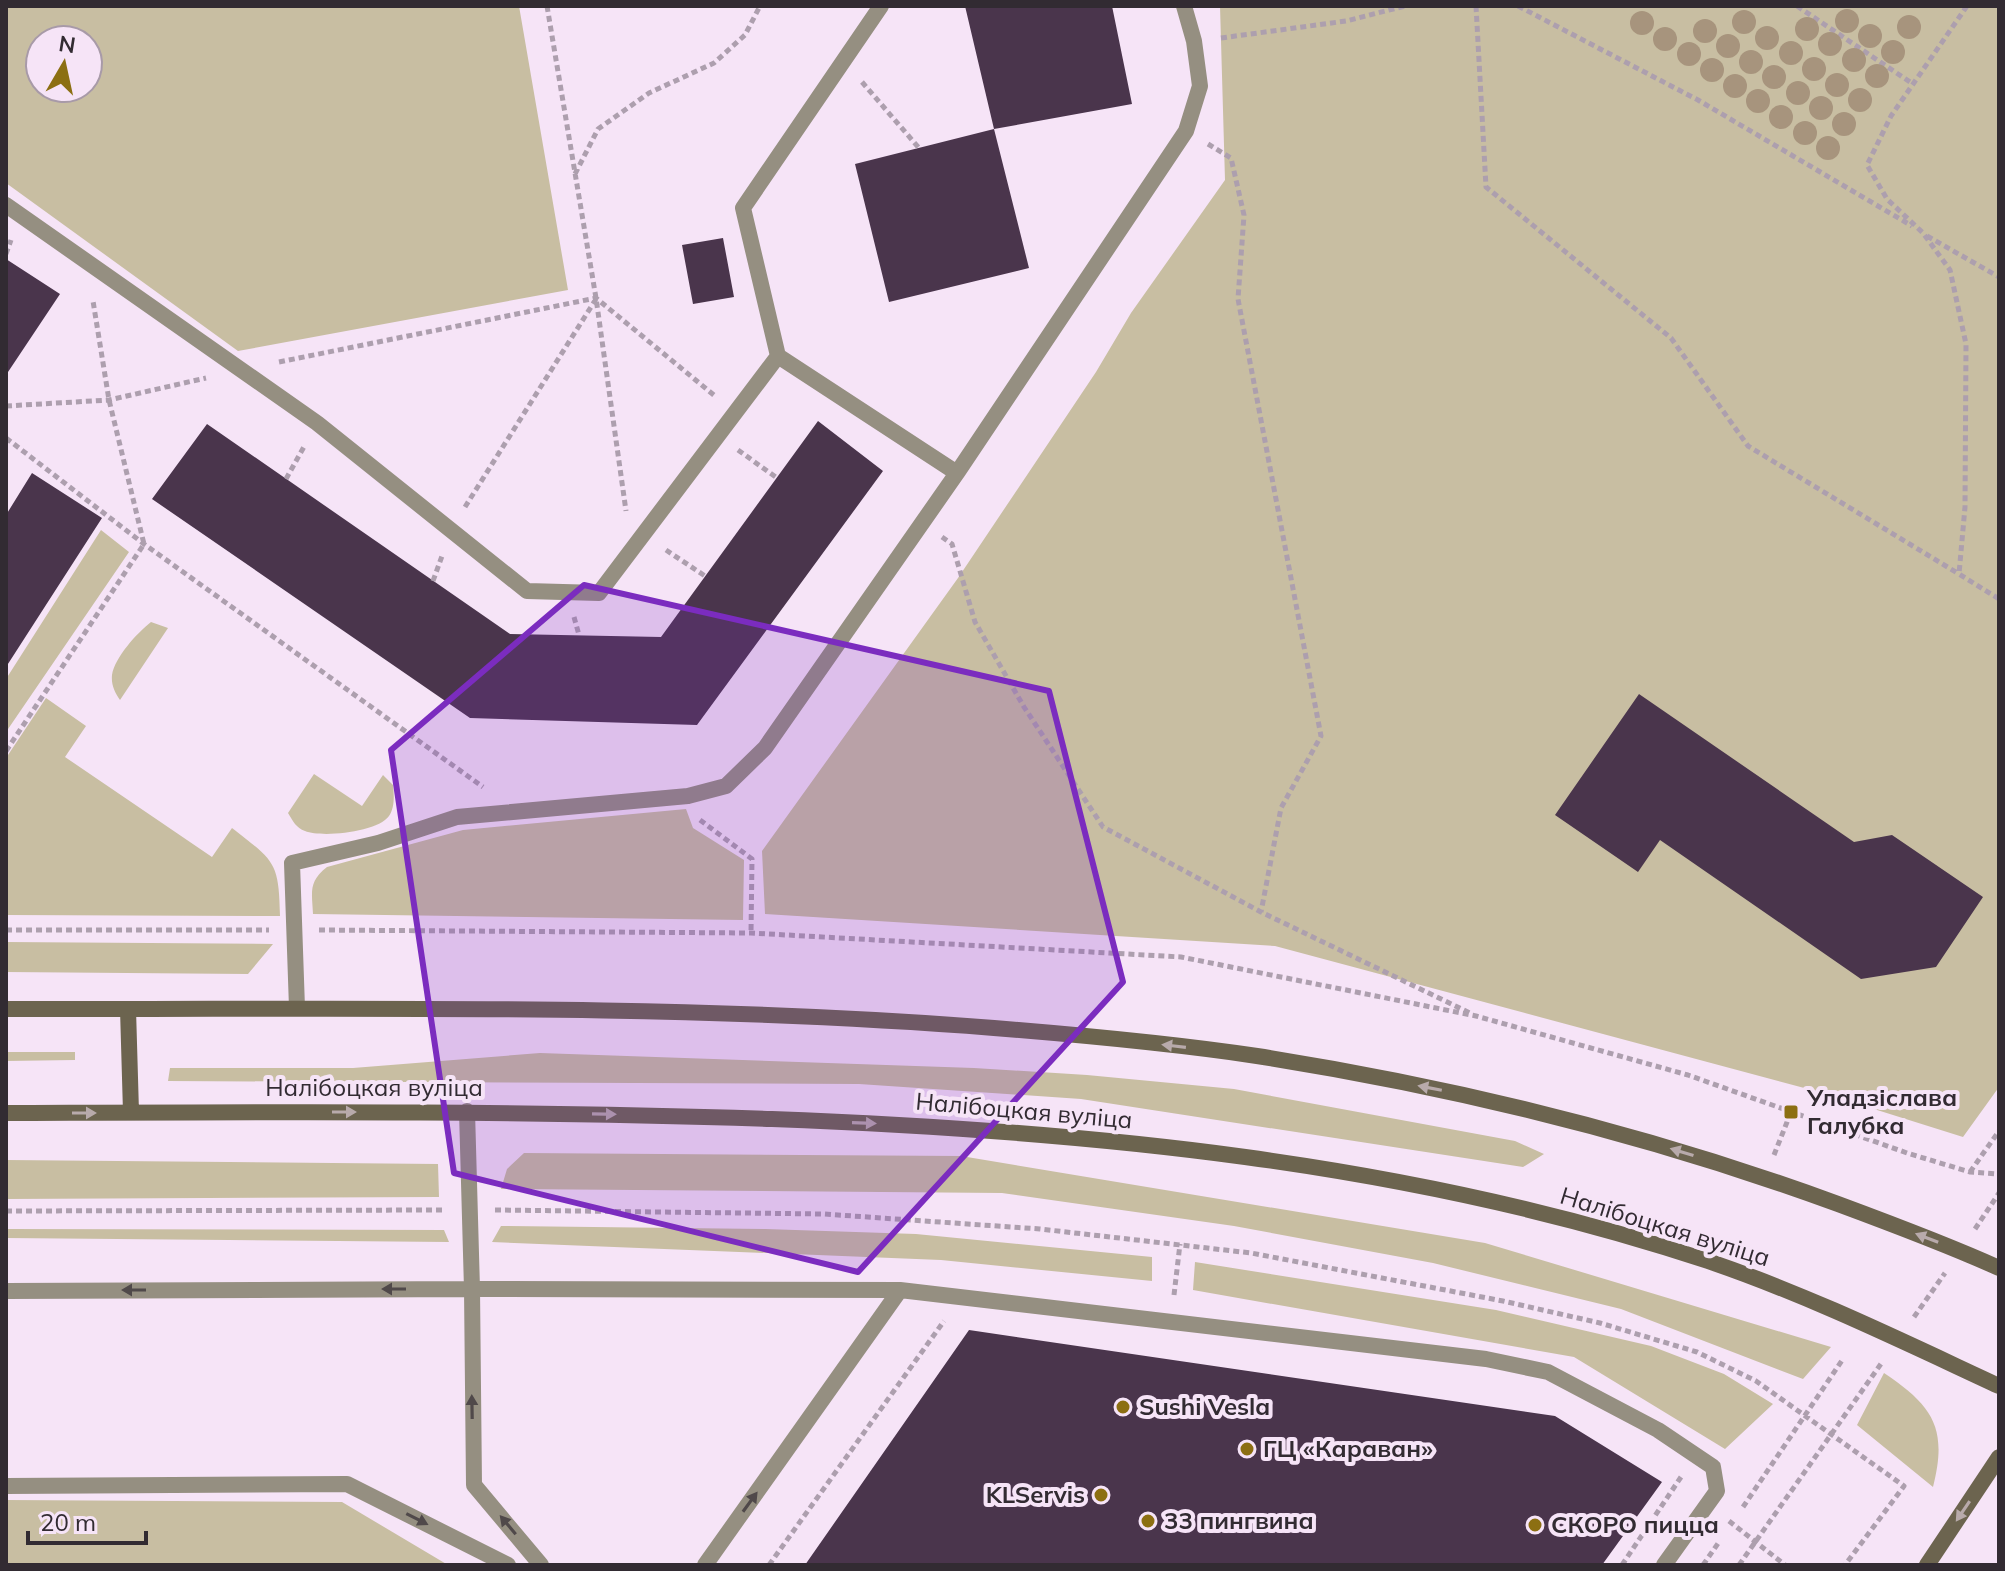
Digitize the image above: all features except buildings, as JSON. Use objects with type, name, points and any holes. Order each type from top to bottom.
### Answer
[{"type":"main road","points":[[6,1009],[620,1011],[854,1017],[1138,1041],[1254,1056],[1451,1092],[1566,1119],[1766,1178],[1999,1268]]},
{"type":"main road","points":[[128,1009],[131,1112]]},
{"type":"main road","name":"Налібоцкая вуліца","points":[[6,1113],[467,1111],[721,1117],[948,1128],[1087,1139],[1217,1154],[1446,1192],[1575,1221],[1711,1262],[1867,1324],[1999,1386]]},
{"type":"main road","points":[[1927,1565],[1999,1457]]},
{"type":"lane","points":[[881,6],[743,208],[778,356],[957,473]]},
{"type":"lane","points":[[297,1008],[292,863],[378,843],[457,817],[688,796],[726,786],[765,748],[957,473],[1186,131],[1200,86],[1194,41],[1184,6]]},
{"type":"lane","points":[[6,205],[317,423],[527,591],[599,593],[778,356]]},
{"type":"lane","points":[[467,1111],[474,1485],[541,1565]]},
{"type":"lane","points":[[705,1565],[900,1290]]},
{"type":"lane","points":[[6,1291],[900,1290],[1486,1359],[1548,1372],[1658,1430],[1713,1467],[1717,1491],[1664,1565]]},
{"type":"lane","points":[[6,1486],[347,1484],[508,1565]]},
{"type":"path","points":[[547,6],[596,298],[632,551]]},
{"type":"path","points":[[575,175],[598,129],[649,93],[714,63],[745,35],[760,6]]},
{"type":"path","points":[[1194,41],[1346,21],[1405,6]]},
{"type":"path","points":[[1476,6],[1486,187],[1671,338],[1748,446],[1999,599]]},
{"type":"path","points":[[1518,6],[1698,100],[1999,277]]},
{"type":"path","points":[[1797,6],[1913,84]]},
{"type":"path","points":[[1959,574],[1965,507],[1966,344],[1950,270],[1923,233],[1887,199],[1867,165],[1891,116],[1967,6]]},
{"type":"path","points":[[843,59],[919,148]]},
{"type":"path","points":[[1186,131],[1231,158],[1244,215],[1238,299],[1321,736],[1281,808],[1261,912]]},
{"type":"path","points":[[6,751],[144,544],[109,400],[87,261]]},
{"type":"path","points":[[6,406],[109,400],[240,370],[596,298]]},
{"type":"path","points":[[596,298],[737,414]]},
{"type":"path","points":[[450,530],[596,298]]},
{"type":"path","points":[[286,479],[317,423]]},
{"type":"path","points":[[719,437],[777,478]]},
{"type":"path","points":[[6,438],[144,544],[485,789]]},
{"type":"path","points":[[922,521],[952,544],[975,622],[1024,707],[1103,827],[1261,912],[1476,1016]]},
{"type":"path","points":[[644,535],[705,576]]},
{"type":"path","points":[[688,796],[700,820],[752,859],[751,933]]},
{"type":"path","points":[[6,930],[751,933],[1181,957],[1476,1016],[1688,1075],[1907,1153],[1970,1172],[1999,1174]]},
{"type":"path","points":[[1766,1178],[1791,1112]]},
{"type":"path","points":[[1970,1172],[1999,1131]]},
{"type":"path","points":[[1739,1565],[1999,1193]]},
{"type":"path","points":[[6,1211],[470,1210],[824,1214],[1040,1229],[1180,1244],[1251,1253],[1456,1292],[1600,1323],[1697,1352],[1756,1381],[1805,1414],[1904,1486],[1845,1565]]},
{"type":"path","points":[[1170,1321],[1180,1244]]},
{"type":"path","points":[[769,1565],[948,1316]]},
{"type":"path","points":[[1731,1525],[1843,1359]]},
{"type":"path","points":[[1622,1565],[1683,1472],[1717,1491],[1731,1525],[1785,1565]]},
{"type":"path","points":[[1703,1565],[1724,1535]]},
{"type":"highlighted area","points":[[584,585],[1049,691],[1123,982],[858,1272],[454,1173],[391,750]]},
{"type":"shaded area","points":[[6,6],[519,6],[568,290],[238,351],[6,183]]},
{"type":"shaded area","points":[[1220,6],[1999,6],[1999,1087],[1963,1137],[1823,1093],[1275,946],[765,914],[762,851],[958,578],[1096,372],[1131,313],[1225,180]]},
{"type":"shaded area","points":[[101,530],[129,552],[6,732],[6,679]]},
{"type":"shaded area","points":[[151,622],[168,628],[120,700],[112,682],[114,668],[127,646]]},
{"type":"shaded area","points":[[46,698],[86,726],[65,757],[212,857],[232,828],[257,848],[275,873],[280,916],[6,915],[6,758]]},
{"type":"shaded area","points":[[314,774],[362,806],[383,775],[393,785],[394,801],[389,816],[383,822],[362,830],[324,834],[302,830],[288,813]]},
{"type":"shaded area","points":[[686,809],[693,828],[744,860],[743,920],[313,914],[314,883],[327,867],[463,830]]},
{"type":"shaded area","points":[[6,942],[273,944],[248,974],[6,972]]},
{"type":"shaded area","points":[[6,1052],[75,1052],[75,1060],[6,1061]]},
{"type":"shaded area","points":[[540,1053],[974,1068],[1234,1089],[1515,1141],[1544,1154],[1523,1167],[1081,1099],[859,1084],[168,1081],[170,1068],[353,1068]]},
{"type":"shaded area","points":[[524,1153],[961,1156],[1485,1243],[1831,1347],[1803,1379],[1621,1309],[1433,1263],[1234,1226],[1002,1193],[501,1189],[507,1169]]},
{"type":"shaded area","points":[[6,1160],[438,1164],[439,1197],[6,1199]]},
{"type":"shaded area","points":[[501,1226],[916,1234],[1152,1257],[1152,1281],[941,1260],[492,1242]]},
{"type":"shaded area","points":[[6,1229],[444,1230],[449,1242],[6,1238]]},
{"type":"shaded area","points":[[1195,1262],[1496,1310],[1651,1346],[1724,1374],[1773,1404],[1725,1449],[1574,1357],[1193,1290]]},
{"type":"shaded area","points":[[1884,1373],[1914,1396],[1932,1420],[1939,1449],[1933,1487],[1857,1425]]},
{"type":"shaded area","points":[[6,1500],[342,1502],[448,1565],[6,1565]]},
{"type":"place","name":"Уладзіслава Галубка","points":[[1791,1112]]},
{"type":"place","name":"Sushi Vesla","points":[[1123,1407]]},
{"type":"place","name":"ГЦ «Караван»","points":[[1247,1449]]},
{"type":"place","name":"KLServis","points":[[1101,1495]]},
{"type":"place","name":"33 пингвина","points":[[1148,1521]]},
{"type":"place","name":"СКОРО пицца","points":[[1535,1525]]}]
